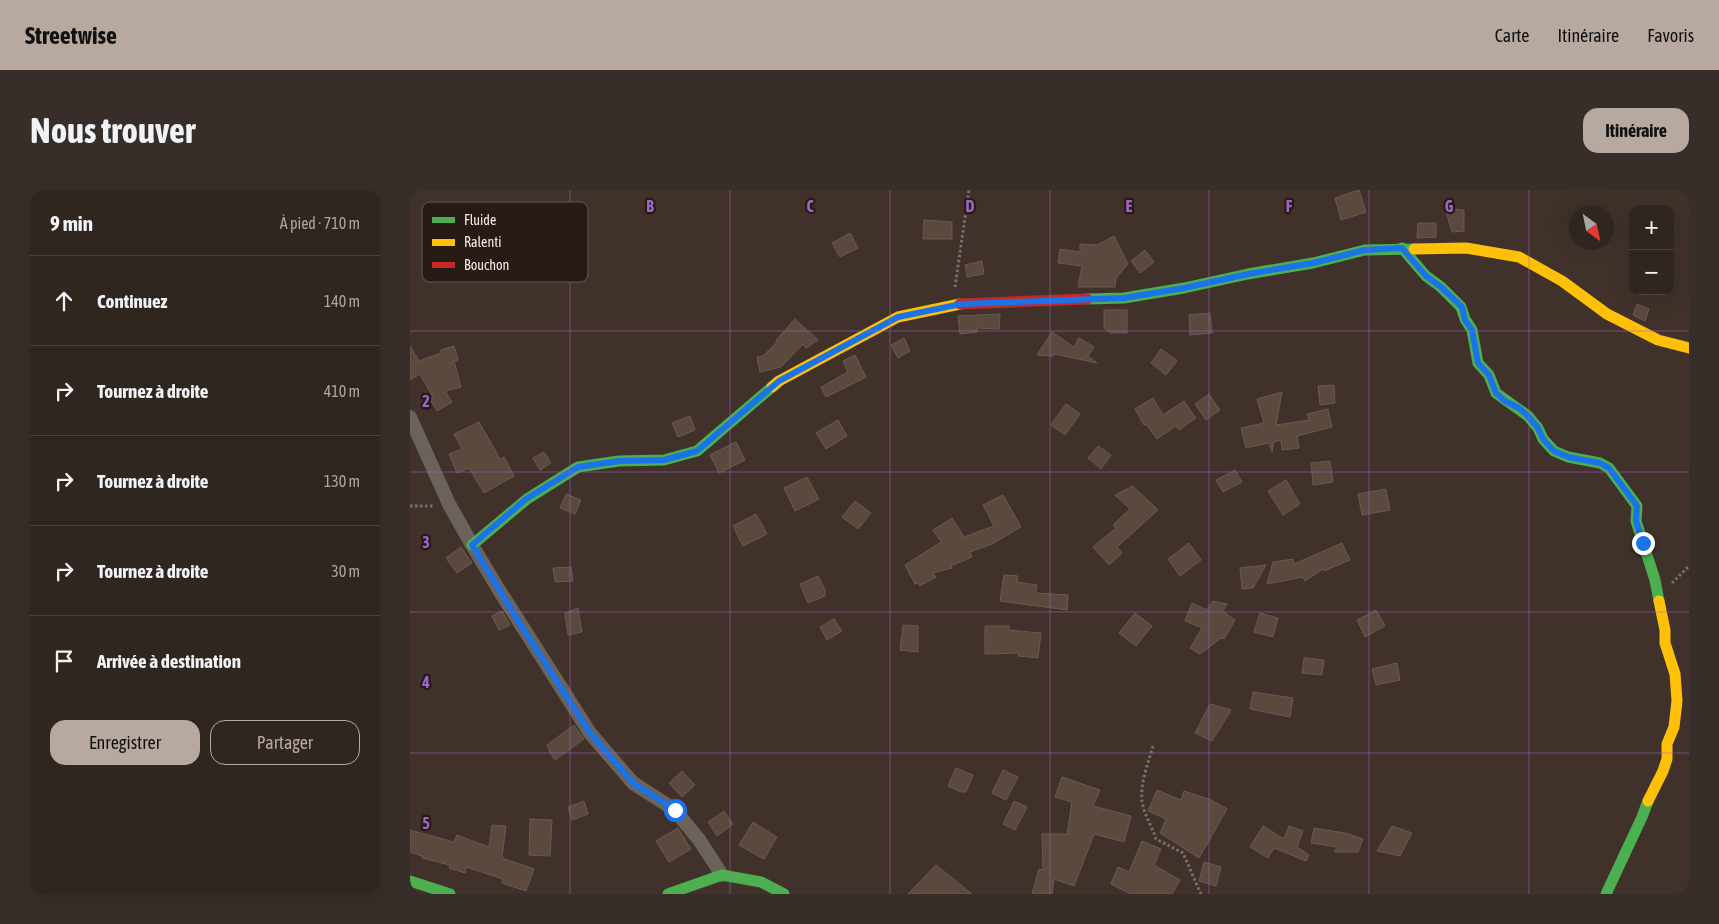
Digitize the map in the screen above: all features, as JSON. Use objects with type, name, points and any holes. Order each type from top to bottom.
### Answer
[{"type":"street","points":[[1402,248],[1426,276],[1462,307],[1465,320],[1472,330],[1478,363],[1489,375],[1496,393],[1528,416],[1538,428],[1543,439],[1554,451],[1568,457],[1600,463],[1609,468],[1637,506],[1636,521],[1655,580],[1665,630],[1665,643],[1675,674],[1677,701],[1674,727],[1667,744],[1667,759],[1663,771],[1606,894]]},
{"type":"street","points":[[472,545],[526,499],[578,467],[619,461],[664,460],[697,451],[779,381],[898,317],[953,305],[1036,300],[1124,298],[1313,263],[1365,250],[1466,248],[1519,257],[1562,281],[1607,314],[1658,340],[1689,348]]},
{"type":"street","points":[[410,417],[449,504],[472,545],[590,733],[633,783],[675,810],[700,841],[722,875]]},
{"type":"street","points":[[668,894],[722,875],[761,882],[784,894]]},
{"type":"street","points":[[410,882],[450,894]]},
{"type":"path","points":[[953,305],[969,190]]},
{"type":"path","points":[[410,506],[449,504]]},
{"type":"path","points":[[1153,746],[1143,782],[1142,801],[1146,816],[1156,839],[1183,853],[1201,894]]},
{"type":"building","points":[[1359,190],[1366,212],[1341,220],[1335,198]]},
{"type":"building","points":[[1445,208],[1464,210],[1464,231],[1452,232]]},
{"type":"building","points":[[924,220],[952,222],[952,239],[923,239]]},
{"type":"building","points":[[1418,223],[1436,223],[1436,237],[1417,238]]},
{"type":"building","points":[[850,233],[858,248],[840,257],[832,243]]},
{"type":"building","points":[[1114,236],[1128,264],[1116,278],[1115,287],[1078,287],[1082,266],[1058,263],[1060,249],[1080,252],[1080,244],[1097,245]]},
{"type":"building","points":[[1145,250],[1154,262],[1140,273],[1131,261]]},
{"type":"building","points":[[982,261],[984,274],[967,277],[965,265]]},
{"type":"building","points":[[1637,304],[1649,309],[1645,321],[1633,315]]},
{"type":"building","points":[[1104,310],[1127,310],[1127,333],[1111,333],[1104,328]]},
{"type":"building","points":[[1210,313],[1212,333],[1190,335],[1189,315]]},
{"type":"building","points":[[1000,314],[999,329],[977,328],[977,332],[960,334],[958,316]]},
{"type":"building","points":[[795,319],[818,340],[806,348],[803,344],[781,367],[760,372],[757,357],[763,356],[778,341],[776,340]]},
{"type":"building","points":[[1052,332],[1074,347],[1079,338],[1094,347],[1088,356],[1097,363],[1055,354],[1053,356],[1037,355]]},
{"type":"building","points":[[904,338],[910,351],[898,358],[891,345]]},
{"type":"building","points":[[410,346],[419,361],[454,346],[458,360],[454,361],[461,387],[445,391],[452,402],[437,411],[430,399],[433,397],[420,374],[410,380]]},
{"type":"building","points":[[1161,349],[1177,361],[1166,375],[1151,363]]},
{"type":"building","points":[[855,355],[866,377],[826,397],[821,387],[848,372],[843,361]]},
{"type":"building","points":[[1334,385],[1335,403],[1320,405],[1318,386]]},
{"type":"building","points":[[1282,392],[1276,425],[1309,420],[1307,414],[1328,409],[1332,427],[1297,436],[1299,448],[1282,450],[1281,440],[1274,442],[1272,452],[1269,443],[1246,448],[1241,428],[1264,423],[1257,399]]},
{"type":"building","points":[[1209,394],[1220,410],[1206,420],[1195,404]]},
{"type":"building","points":[[1153,398],[1163,415],[1184,401],[1196,418],[1179,430],[1176,426],[1157,439],[1146,424],[1144,425],[1135,409]]},
{"type":"building","points":[[1066,404],[1080,414],[1065,435],[1051,425]]},
{"type":"building","points":[[690,416],[695,430],[678,437],[672,423]]},
{"type":"building","points":[[838,420],[847,436],[826,449],[816,433]]},
{"type":"building","points":[[479,422],[500,459],[504,457],[514,476],[484,493],[469,468],[457,473],[449,454],[462,449],[454,434]]},
{"type":"building","points":[[736,442],[745,460],[719,473],[710,455]]},
{"type":"building","points":[[1098,446],[1111,455],[1101,469],[1088,458]]},
{"type":"building","points":[[544,452],[551,463],[540,470],[533,458]]},
{"type":"building","points":[[1330,461],[1333,482],[1313,485],[1311,463]]},
{"type":"building","points":[[1235,470],[1242,482],[1223,492],[1216,480]]},
{"type":"building","points":[[807,477],[819,499],[795,511],[784,488]]},
{"type":"building","points":[[1286,480],[1300,504],[1283,515],[1268,491]]},
{"type":"building","points":[[1133,486],[1158,510],[1117,547],[1122,553],[1109,565],[1093,547],[1116,528],[1113,525],[1130,509],[1115,495]]},
{"type":"building","points":[[1386,489],[1390,510],[1362,515],[1358,494]]},
{"type":"building","points":[[566,494],[581,500],[575,514],[560,508]]},
{"type":"building","points":[[1003,495],[1021,527],[992,544],[970,552],[972,557],[951,566],[952,568],[933,573],[936,577],[920,586],[918,583],[915,584],[905,565],[941,542],[933,530],[952,518],[964,537],[994,526],[983,505]]},
{"type":"building","points":[[855,501],[871,513],[858,529],[842,517]]},
{"type":"building","points":[[756,514],[767,534],[743,546],[733,526]]},
{"type":"building","points":[[1189,543],[1201,560],[1180,576],[1168,559]]},
{"type":"building","points":[[1342,543],[1350,560],[1324,571],[1323,569],[1305,581],[1303,577],[1267,584],[1273,562],[1293,559],[1294,564]]},
{"type":"building","points":[[461,547],[472,563],[457,573],[446,558]]},
{"type":"building","points":[[1266,565],[1253,588],[1242,589],[1240,568]]},
{"type":"building","points":[[571,567],[573,581],[555,582],[553,568]]},
{"type":"building","points":[[1004,575],[1018,576],[1017,582],[1037,585],[1036,593],[1068,595],[1067,610],[1000,601]]},
{"type":"building","points":[[818,576],[825,590],[825,596],[808,603],[800,584]]},
{"type":"building","points":[[1213,601],[1227,604],[1223,611],[1235,620],[1224,639],[1221,638],[1200,654],[1190,648],[1202,628],[1185,621],[1192,603],[1207,610]]},
{"type":"building","points":[[578,608],[582,632],[568,635],[565,613]]},
{"type":"building","points":[[1376,610],[1385,626],[1365,637],[1357,620]]},
{"type":"building","points":[[502,611],[510,625],[499,630],[492,616]]},
{"type":"building","points":[[1135,613],[1152,626],[1136,646],[1119,633]]},
{"type":"building","points":[[1260,613],[1278,618],[1273,637],[1254,632]]},
{"type":"building","points":[[834,619],[842,631],[827,640],[820,627]]},
{"type":"building","points":[[903,625],[918,626],[918,652],[900,650]]},
{"type":"building","points":[[985,626],[1009,626],[1009,630],[1041,633],[1038,658],[1018,656],[1019,653],[985,654]]},
{"type":"building","points":[[1304,658],[1324,660],[1322,675],[1302,673]]},
{"type":"building","points":[[1397,663],[1400,680],[1376,685],[1372,669]]},
{"type":"building","points":[[1253,692],[1293,698],[1290,717],[1250,709]]},
{"type":"building","points":[[1210,704],[1231,710],[1212,741],[1195,733]]},
{"type":"building","points":[[574,725],[584,739],[555,760],[547,745]]},
{"type":"building","points":[[956,768],[973,775],[966,792],[961,792],[948,786]]},
{"type":"building","points":[[1003,770],[1018,777],[1006,800],[992,793]]},
{"type":"building","points":[[682,771],[695,785],[682,797],[669,783]]},
{"type":"building","points":[[1062,777],[1100,790],[1093,806],[1131,816],[1124,842],[1094,834],[1074,886],[1054,879],[1052,894],[1032,894],[1039,869],[1043,870],[1042,834],[1067,834],[1072,802],[1055,797]]},
{"type":"building","points":[[1157,790],[1181,800],[1184,791],[1211,800],[1227,809],[1199,858],[1160,833],[1166,819],[1148,811]]},
{"type":"building","points":[[584,801],[588,814],[572,820],[568,807]]},
{"type":"building","points":[[1014,801],[1027,807],[1015,830],[1003,824]]},
{"type":"building","points":[[724,811],[733,824],[717,836],[708,822]]},
{"type":"building","points":[[530,819],[552,820],[550,856],[529,855]]},
{"type":"building","points":[[753,822],[777,837],[764,859],[739,845]]},
{"type":"building","points":[[492,825],[506,826],[502,858],[534,869],[526,891],[502,883],[503,879],[466,867],[465,873],[449,868],[450,865],[422,858],[422,856],[410,852],[410,830],[454,842],[457,835],[489,847]]},
{"type":"building","points":[[1263,826],[1284,839],[1289,826],[1303,831],[1297,847],[1309,855],[1306,861],[1274,848],[1268,858],[1250,847]]},
{"type":"building","points":[[1392,826],[1412,833],[1400,856],[1377,851]]},
{"type":"building","points":[[678,828],[691,849],[669,862],[656,841]]},
{"type":"building","points":[[1314,828],[1345,833],[1363,839],[1358,852],[1335,852],[1337,847],[1311,843]]},
{"type":"building","points":[[1142,841],[1161,849],[1154,865],[1180,880],[1172,894],[1131,894],[1111,884],[1118,867],[1129,872]]},
{"type":"building","points":[[1204,862],[1221,867],[1216,886],[1199,881]]},
{"type":"building","points":[[936,865],[972,894],[908,894]]},
{"type":"traffic: fast","points":[[1402,248],[1426,276],[1441,287],[1461,307],[1465,319],[1472,330],[1478,363],[1489,375],[1496,393],[1528,416],[1538,428],[1543,439],[1554,451],[1568,457],[1600,463],[1609,468],[1637,506],[1636,521],[1655,580],[1659,601]]},
{"type":"traffic: fast","points":[[1087,299],[1124,298],[1184,288],[1248,274],[1313,263],[1365,250],[1414,249]]},
{"type":"traffic: fast","points":[[472,545],[527,499],[578,467],[619,461],[664,460],[697,451],[772,387]]},
{"type":"traffic: fast","points":[[1606,894],[1648,801]]},
{"type":"traffic: fast","points":[[668,894],[722,875],[761,882],[784,894]]},
{"type":"traffic: fast","points":[[410,881],[450,894]]},
{"type":"traffic: slow","points":[[1414,249],[1466,248],[1519,257],[1562,281],[1607,314],[1658,340],[1689,348]]},
{"type":"traffic: slow","points":[[772,387],[779,381],[898,317],[960,304]]},
{"type":"traffic: slow","points":[[1648,801],[1667,759],[1667,744],[1674,727],[1677,701],[1675,674],[1665,643],[1665,630],[1659,601]]},
{"type":"traffic: jam","points":[[960,304],[1087,299]]},
{"type":"route","points":[[675,810],[633,783],[590,733],[472,545],[526,499],[578,467],[619,461],[664,460],[697,451],[779,381],[898,317],[961,304],[1124,298],[1313,263],[1365,250],[1402,248],[1426,276],[1452,296],[1462,307],[1465,320],[1472,330],[1478,363],[1494,383],[1496,393],[1528,416],[1538,428],[1543,439],[1554,451],[1568,457],[1600,463],[1609,468],[1637,506],[1636,521],[1643,543]]}]
